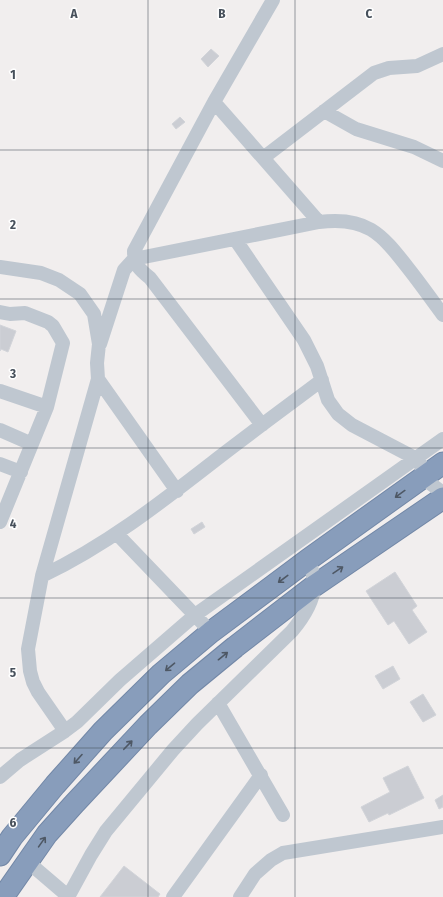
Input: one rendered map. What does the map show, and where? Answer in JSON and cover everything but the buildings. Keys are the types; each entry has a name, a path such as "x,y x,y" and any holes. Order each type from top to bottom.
{"highway":[{"path":"0,855 12,837 55,784 103,731 161,674 211,632 309,559 443,463"},
{"path":"3,897 47,834 148,725 185,689 235,647 314,586 443,498"}],"street":[{"path":"262,425 150,278 138,268 134,258 134,251 214,102 273,0"},
{"path":"263,158 374,73 389,68 417,66 443,54"},
{"path":"214,102 319,222"},
{"path":"324,110 356,129 414,147 443,161"},
{"path":"65,731 38,692 33,682 28,660 28,649 42,576 98,379 97,363 99,344 124,270 134,258 319,222 344,220 365,226 385,239 443,315"},
{"path":"235,238 304,340 322,380 328,400 333,407 345,420 415,458 421,465 423,478 443,493"},
{"path":"0,267 45,274 70,286 80,294 94,314 99,344"},
{"path":"0,312 10,314 25,312 48,322 53,326 57,336 63,343 47,407 0,522"},
{"path":"98,379 177,491"},
{"path":"42,576 79,558 117,534 177,491 322,380"},
{"path":"0,390 47,407"},
{"path":"0,430 32,444"},
{"path":"0,777 20,760 65,731 83,716 120,680 195,615 443,439"},
{"path":"0,464 21,472"},
{"path":"117,534 211,632"},
{"path":"28,862 68,897 106,831 173,750 297,624 310,602 314,586 309,559"},
{"path":"218,703 283,814"},
{"path":"173,897 260,776"},
{"path":"240,897 255,874 271,860 283,853 443,827"}]}
